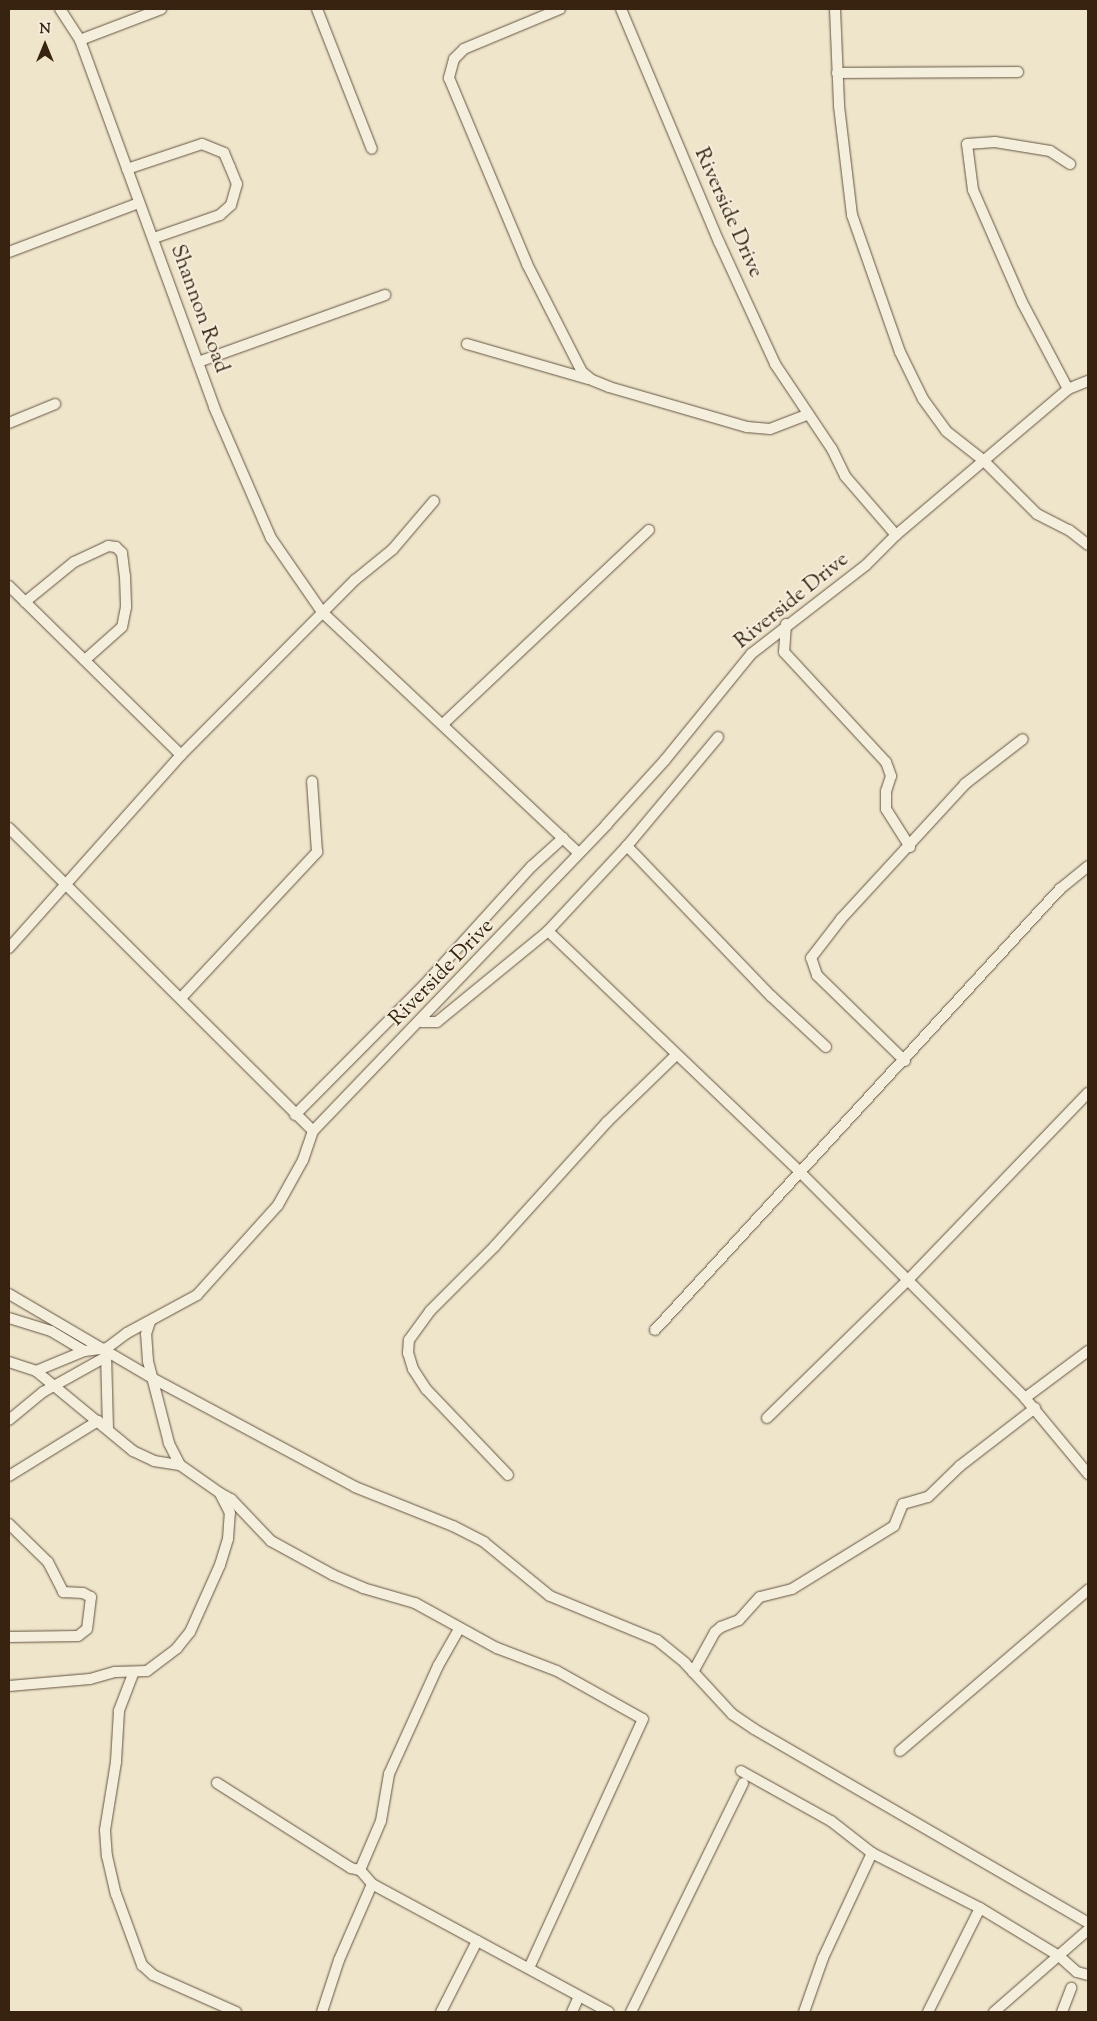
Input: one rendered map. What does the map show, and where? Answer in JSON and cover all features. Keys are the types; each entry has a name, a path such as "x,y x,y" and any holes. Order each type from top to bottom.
{"street":[{"name":"Shannon Road","path":"60,9 80,40 238,467 271,538 322,612 578,852"},
{"path":"80,40 161,9"},
{"path":"317,9 372,150"},
{"path":"560,9 464,50 454,59 449,78 527,264 576,360 592,380"},
{"name":"Riverside Drive","path":"621,9 719,242 775,364 806,415 832,449 846,476 896,535"},
{"path":"835,9 837,73 852,215 879,296 922,399 959,444 983,460 1037,514 1069,530 1088,545"},
{"path":"837,73 1018,72"},
{"path":"1068,389 1022,302 973,190 967,144 995,142 1050,151 1070,164"},
{"path":"127,169 202,144 224,153 237,184 235,196 220,215 154,238"},
{"path":"9,252 139,203"},
{"path":"198,362 385,295"},
{"path":"466,344 747,427 770,429 806,415"},
{"path":"557,370 576,360"},
{"name":"Riverside Drive","path":"314,1131 534,904 578,852 665,760 751,654 786,624 866,565 896,535 963,481 983,460 1068,389 1088,381"},
{"path":"9,423 55,404"},
{"path":"9,948 181,755 322,612 393,549 434,501"},
{"path":"443,724 649,530"},
{"path":"25,602 74,562 108,546 116,547 122,553 125,576 126,607 122,627 85,660"},
{"path":"9,586 181,755"},
{"path":"786,624 784,652 886,762 891,776 886,791 886,809 910,847"},
{"path":"421,1022 437,1022 548,931 626,846 718,737"},
{"path":"905,1061 817,975 811,958 841,919 910,847 965,784 1023,739"},
{"path":"181,998 317,852 312,781"},
{"path":"9,828 181,998 295,1115 314,1131 288,1190 267,1219 197,1295 150,1322 53,1386 9,1420"},
{"path":"295,1115 442,967 532,866 564,838"},
{"path":"626,846 771,996 826,1047"},
{"path":"655,1330 739,1236 801,1173 905,1061 1060,888 1088,866"},
{"path":"548,931 675,1056 801,1173 1035,1408 1088,1474"},
{"path":"508,1475 426,1389 413,1369 408,1353 409,1340 430,1311 495,1246 607,1122 675,1056"},
{"path":"767,1418 907,1281 1088,1093"},
{"path":"9,1294 105,1352 367,1493 453,1526 484,1542 542,1592 616,1625 657,1640 693,1672 732,1714 754,1729 1088,1923"},
{"path":"9,1319 51,1331 84,1351"},
{"path":"150,1322 146,1343 152,1378 169,1443 180,1465"},
{"path":"36,1370 84,1351 105,1352"},
{"path":"1025,1398 1088,1351"},
{"path":"105,1352 108,1429"},
{"path":"9,1362 36,1370 53,1386 145,1458 180,1465 230,1498 271,1541 363,1588 415,1603 459,1629 497,1648 557,1671 643,1719 529,1968"},
{"path":"693,1672 715,1632 721,1627 739,1620 760,1597 792,1589 894,1526 903,1504 928,1497 960,1466 1035,1408"},
{"path":"9,1476 98,1421"},
{"path":"9,1686 90,1679 114,1672 133,1674 147,1671 177,1648 190,1632 220,1565 230,1522 230,1513 220,1493"},
{"path":"9,1524 48,1562 63,1592 83,1593 91,1597 87,1629 78,1636 9,1637"},
{"path":"900,1751 1088,1590"},
{"path":"360,1870 381,1820 389,1774 438,1666 459,1629"},
{"path":"133,1674 119,1712 116,1762 105,1830 108,1864 116,1894 142,1965 153,1975 236,2012"},
{"path":"741,1771 831,1821 872,1853 980,1908 1059,1956 1077,1972 1088,1975"},
{"path":"217,1783 350,1868 360,1870 372,1884 610,2012"},
{"path":"631,2012 743,1783"},
{"path":"804,2012 823,1958 872,1853"},
{"path":"322,2012 339,1960 372,1884"},
{"path":"928,2012 980,1908"},
{"path":"994,2012 1088,1930"},
{"path":"441,2012 477,1941"},
{"path":"1062,2012 1071,1988"},
{"path":"572,2012 579,1996"}]}
